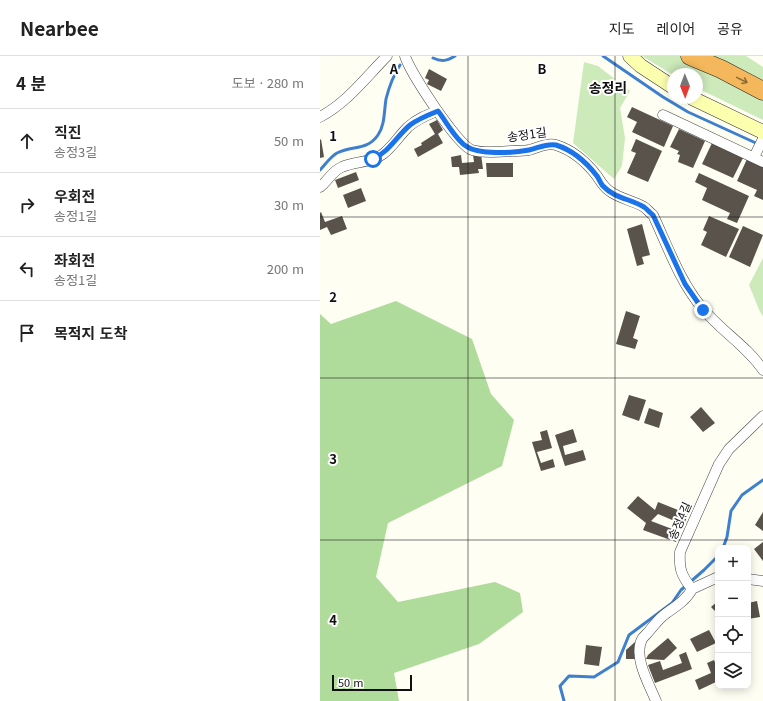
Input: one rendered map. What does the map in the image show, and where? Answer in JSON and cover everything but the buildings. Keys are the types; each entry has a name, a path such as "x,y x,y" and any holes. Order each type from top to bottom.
{"highway":[{"path":"690,56 721,69 763,91"}],"street":[{"path":"320,117 333,110 346,100 387,56"},
{"name":"송정1길","path":"406,56 413,71 438,111 465,146 472,150 495,152 520,151 545,145 555,145 570,152 580,159 590,168 603,186 611,193 644,207 653,215 682,278 694,298 713,321 757,361 763,370"},
{"path":"630,56 641,66 667,83"},
{"path":"703,103 763,132"},
{"path":"320,187 335,170 382,155 409,126 421,118 438,111"},
{"path":"663,115 758,159 763,139"},
{"name":"송정4길","path":"692,589 682,575 679,565 680,552 719,464 729,449 763,416"},
{"path":"656,701 640,660 639,650 642,639 658,619 689,596 692,589 715,578"},
{"path":"751,579 763,581"}],"green space":[{"path":"642,56 746,56 763,67 763,120 703,91 703,68 667,68 667,71"},
{"path":"584,62 598,66 630,91 620,108 625,138 622,166 614,179 573,143"},
{"path":"763,258 763,316 749,285"},
{"path":"396,301 472,339 491,394 514,420 502,466 388,523 376,577 398,602 495,582 520,593 523,612 479,644 394,673 399,701 320,701 320,314 331,324"}],"waterway":[{"path":"433,58 444,60 455,56"},
{"path":"603,56 663,97 688,112 758,144"},
{"path":"320,170 337,153 364,146 374,140 378,135 383,122 388,90 400,65"},
{"path":"724,545 727,537 731,511 742,495 763,480"},
{"path":"564,701 560,686 569,676 594,677 618,662 629,635 672,603 681,590 715,559"}],"district":[{"name":"송정리","path":"608,88"}],"route":[{"path":"373,159 382,155 392,146 409,126 421,118 438,111 458,138 465,146 472,150 495,152 520,151 530,150 545,145 555,145 563,148 580,159 590,168 603,186 611,193 644,207 653,215 685,284 703,310"}]}
